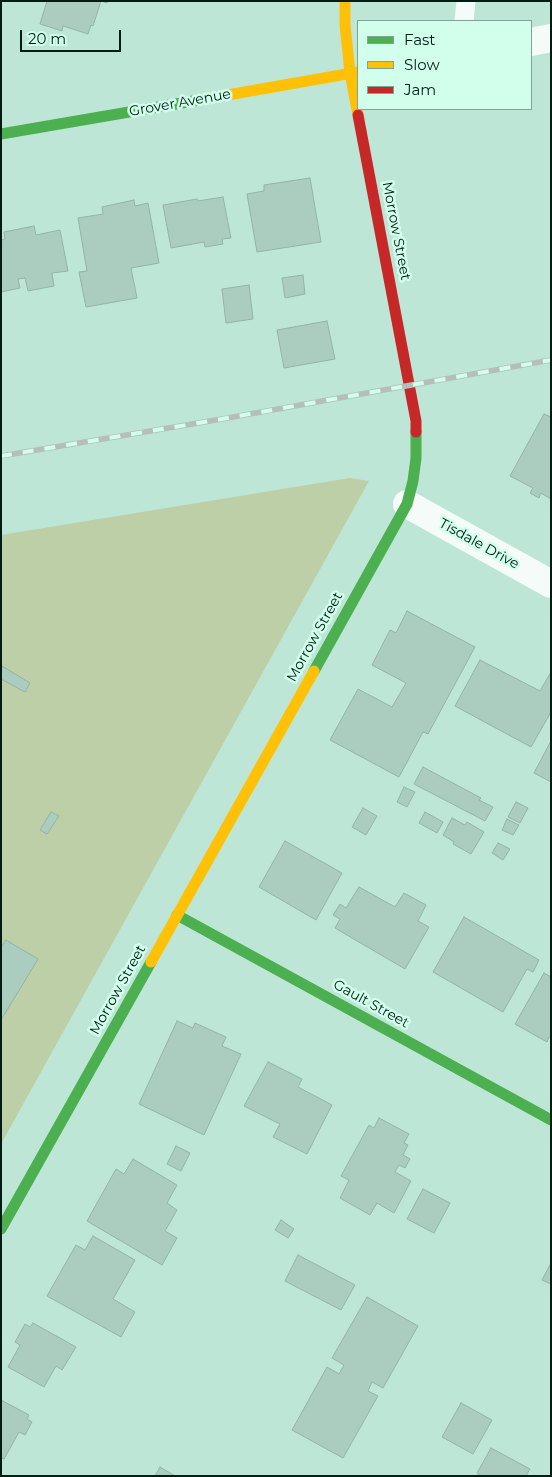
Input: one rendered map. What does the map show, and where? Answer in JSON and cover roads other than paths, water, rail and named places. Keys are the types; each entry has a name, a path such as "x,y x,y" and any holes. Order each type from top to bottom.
{"street":[{"name":"Morrow Street","path":"345,1 345,25 357,90"},
{"path":"532,42 551,38"},
{"name":"Grover Avenue","path":"1,134 354,73"},
{"name":"Morrow Street","path":"1,1229 407,504 416,458 416,421 361,110"},
{"name":"Tisdale Drive","path":"407,504 551,584"},
{"name":"Gault Street","path":"177,915 551,1120"}],"lane":[{"path":"464,20 466,1"}],"railway":[{"path":"1,456 222,419 551,360"}]}
